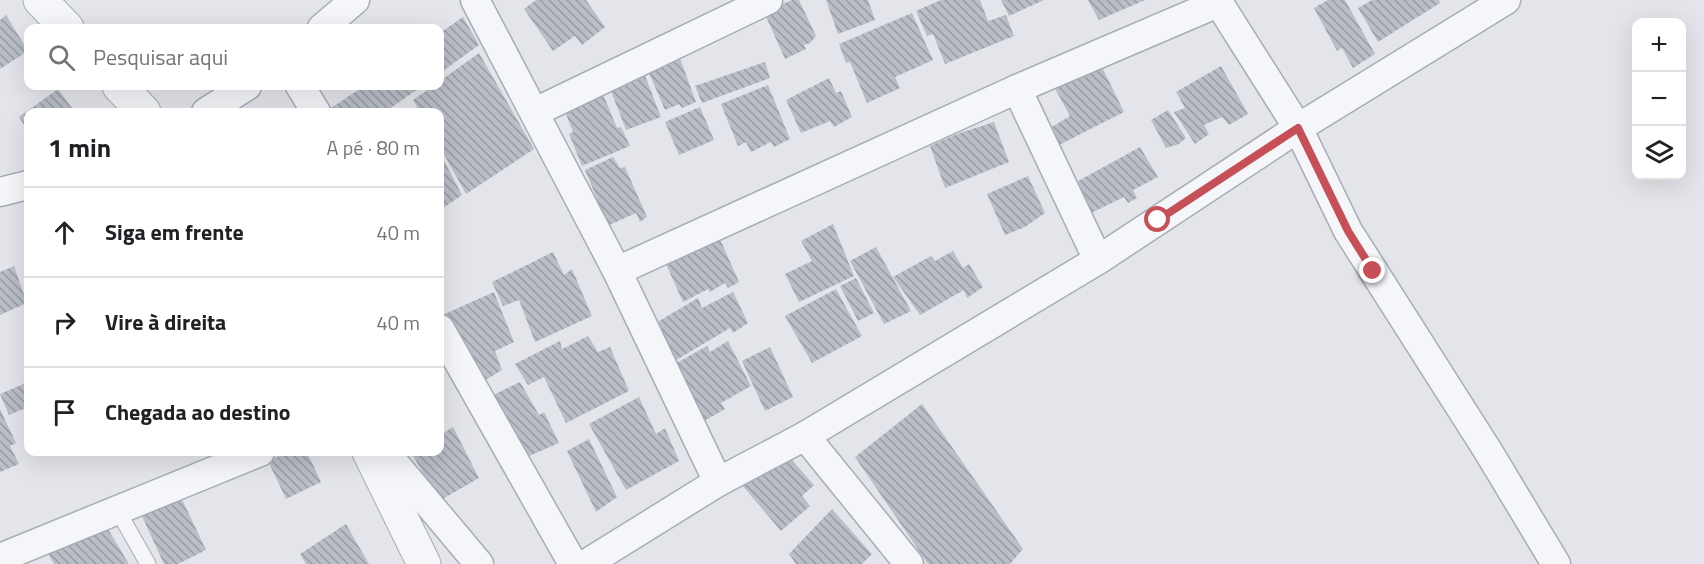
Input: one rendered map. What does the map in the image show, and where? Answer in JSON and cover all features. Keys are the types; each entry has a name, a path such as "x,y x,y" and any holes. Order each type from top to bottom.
{"street":[{"path":"40,0 62,24"},
{"path":"327,24 355,0"},
{"path":"475,0 617,271 718,482"},
{"path":"535,112 768,0"},
{"path":"617,271 1017,89 1218,1 1298,128 1348,231 1488,451 1556,564"},
{"path":"586,564 718,482 805,436 1098,260 1298,128 1498,2"},
{"path":"1017,89 1098,260"},
{"path":"123,90 140,108"},
{"path":"212,108 241,90"},
{"path":"302,90 314,108"},
{"path":"0,192 24,186"},
{"path":"444,336 573,564"},
{"path":"805,436 909,564"},
{"path":"0,558 250,456"},
{"path":"371,456 424,564"},
{"path":"388,456 479,564"}],"lane":[{"path":"118,511 148,564"}],"building":[{"path":"536,0 586,0 605,27 582,45 575,36 553,51 524,9"},
{"path":"792,0 799,0 816,36 810,43 804,45 806,49 785,59 764,12"},
{"path":"826,0 868,0 875,20 838,34"},
{"path":"941,0 980,0 988,21 1006,15 1014,36 945,64 933,34 927,36 916,11"},
{"path":"1001,0 1044,0 1009,16"},
{"path":"1088,0 1145,0 1099,20"},
{"path":"1328,0 1345,0 1375,54 1353,68 1342,48 1337,51 1314,8"},
{"path":"1372,0 1439,0 1440,3 1378,42 1358,8"},
{"path":"912,13 933,60 895,77 900,88 867,103 850,62 846,63 839,44"},
{"path":"6,15 24,44 24,54 0,69 0,20"},
{"path":"463,17 479,45 444,70 444,30"},
{"path":"479,53 534,149 466,194 444,154 444,108 418,108 413,100 427,90 444,90 444,78"},
{"path":"678,53 696,102 682,108 679,104 665,110 646,66"},
{"path":"1099,61 1124,112 1055,147 1045,131 1070,116 1052,83"},
{"path":"765,62 770,78 702,103 695,86"},
{"path":"1221,66 1248,114 1229,125 1222,117 1204,125 1209,134 1195,144 1174,112 1185,108 1176,92"},
{"path":"644,73 661,117 626,130 609,86"},
{"path":"829,78 836,93 841,91 852,117 834,127 830,121 801,133 786,100"},
{"path":"768,85 790,139 774,147 771,142 751,152 746,142 738,146 721,104"},
{"path":"601,89 617,128 621,127 630,146 582,166 569,134 573,132 563,106"},
{"path":"59,90 72,108 32,108"},
{"path":"358,90 416,90 391,108 331,108"},
{"path":"700,107 714,140 679,155 665,122"},
{"path":"1168,110 1186,138 1179,144 1166,148 1151,120"},
{"path":"24,113 24,125 19,117"},
{"path":"994,122 1009,162 945,188 930,146"},
{"path":"1140,147 1158,177 1133,190 1137,198 1128,203 1124,197 1087,215 1071,185"},
{"path":"613,157 620,168 625,167 647,217 640,222 636,213 605,227 593,202 597,199 585,170"},
{"path":"444,161 462,195 444,207"},
{"path":"1028,176 1045,213 1025,227 1005,235 987,194"},
{"path":"833,224 854,276 799,302 785,274 812,261 801,241"},
{"path":"716,230 739,282 728,288 725,283 710,292 708,289 683,302 662,255"},
{"path":"876,247 911,311 884,324 850,261"},
{"path":"953,251 963,268 969,264 983,287 967,298 964,290 920,315 893,277 931,256 935,261"},
{"path":"553,252 564,275 572,269 592,316 535,342 519,300 503,306 492,282"},
{"path":"14,266 24,294 24,304 0,315 0,272"},
{"path":"856,278 874,313 858,321 840,286"},
{"path":"836,289 862,336 812,363 785,316"},
{"path":"494,292 514,342 495,351 502,370 477,385 444,323 444,314"},
{"path":"733,292 748,323 733,333 730,328 673,362 654,324 698,298 702,308"},
{"path":"588,336 598,352 610,347 629,391 566,423 544,377 528,385 515,364 560,341 562,349"},
{"path":"728,341 751,386 721,403 725,409 704,421 671,366 707,346 710,352"},
{"path":"770,347 793,397 765,411 742,361"},
{"path":"520,382 539,415 544,412 559,443 520,460 483,400"},
{"path":"24,384 24,409 9,415 0,394"},
{"path":"639,397 656,434 665,428 679,461 626,490 589,424"},
{"path":"922,404 1023,549 1010,564 928,564 855,457"},
{"path":"0,409 16,443 10,446 19,464 0,472"},
{"path":"453,427 479,478 439,501 413,456 444,456 444,433"},
{"path":"589,439 617,497 596,512 567,451"},
{"path":"785,452 814,485 802,496 810,506 781,531 742,485"},
{"path":"279,456 309,456 321,482 286,499 268,461"},
{"path":"179,493 206,550 178,564 164,564 141,514"},
{"path":"832,509 872,554 862,564 796,564 789,554"},
{"path":"103,521 129,564 54,564 45,548"},
{"path":"346,524 369,564 306,564 300,554"}],"route":[{"path":"1158,220 1298,128 1348,231 1373,271"}]}
